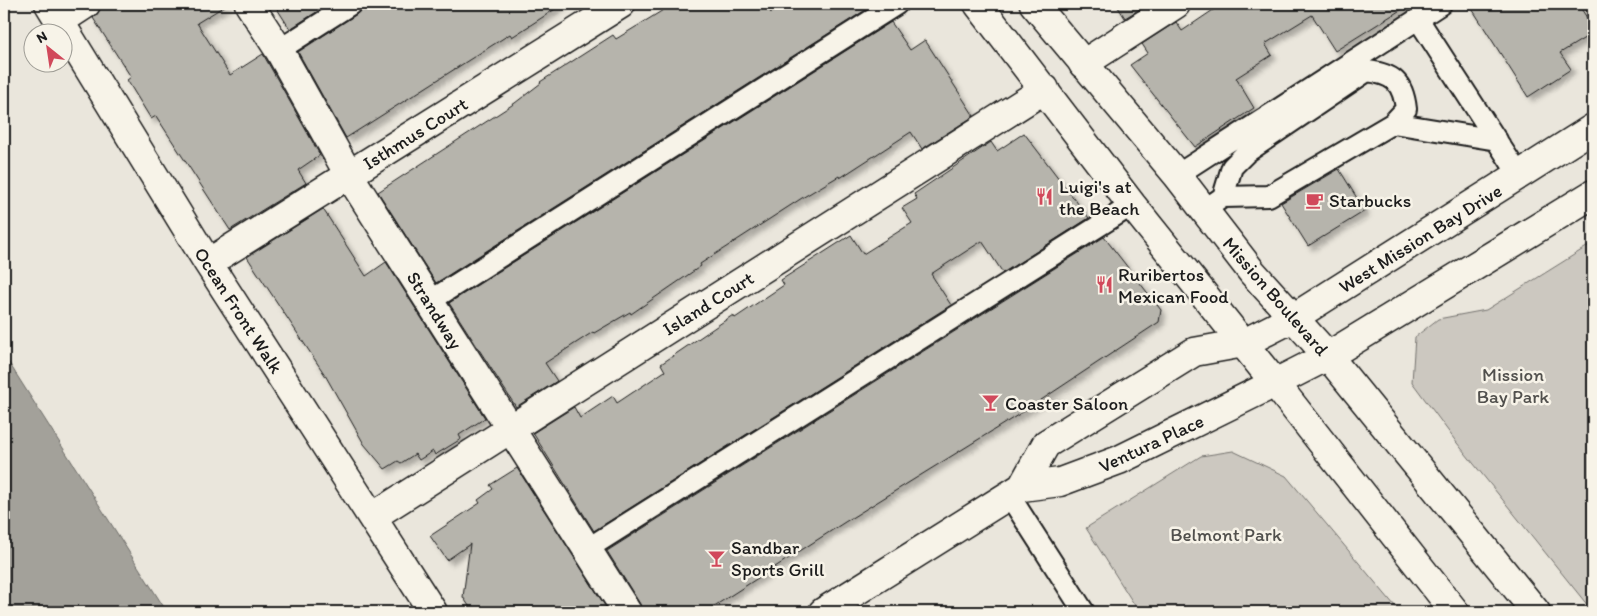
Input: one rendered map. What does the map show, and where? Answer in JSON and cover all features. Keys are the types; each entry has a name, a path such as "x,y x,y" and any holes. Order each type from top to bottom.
{"street":[{"path":"55,12 86,4"},
{"name":"Strandway","path":"249,4 279,50 348,175 627,612"},
{"name":"Isthmus Court","path":"208,264 621,4"},
{"path":"978,4 1132,205 1244,343 1455,612"},
{"name":"Mission Boulevard","path":"1034,4 1177,175 1213,204 1252,272 1328,356 1536,612"},
{"path":"1083,64 1176,4"},
{"name":"Ocean Front Walk","path":"55,12 208,264 433,612"},
{"name":"Island Court","path":"372,517 1045,89"},
{"name":"West Mission Bay Drive","path":"1244,343 1293,318 1593,128"},
{"path":"1275,383 1328,356 1593,194"},
{"name":"Ventura Place","path":"1016,491 1046,444 1194,352 1244,343"},
{"name":"Ventura Place","path":"823,612 1016,491 1060,482 1119,460 1275,383"}],"lane":[{"path":"279,50 351,4"},
{"path":"430,302 897,4"},
{"path":"1177,175 1441,4"},
{"path":"1418,19 1519,175"},
{"path":"1366,71 1386,73 1404,91 1406,109 1393,123 1269,196 1213,204 1232,167 1247,152 1366,71"},
{"path":"1393,123 1497,140"},
{"path":"587,549 1132,205"},
{"path":"1016,491 1084,612"}],"green space":[{"name":"Mission Bay Park","path":"1593,243 1593,612 1457,443 1412,382 1415,337 1438,319 1486,310"},
{"name":"Belmont Park","path":"1233,451 1286,476 1400,612 1139,612 1086,528 1201,456"}],"shaded area":[{"path":"4,355 167,612 4,612"}],"building":[{"path":"105,4 228,4 197,23 230,75 263,54 320,155 298,170 306,183 230,230 156,116 151,119 127,80 131,77 93,18"},
{"path":"274,4 329,4 290,29"},
{"path":"363,4 563,4 512,37 510,34 346,138 298,52 357,14"},
{"path":"673,4 765,4 771,13 788,4 875,4 436,283 378,192 515,103 540,82 613,35 616,39"},
{"path":"1116,4 1148,4 1125,18"},
{"path":"1222,4 1410,4 1335,51 1312,15 1265,44 1272,55 1236,78 1254,108 1195,147 1130,65 1148,53 1142,44 1176,22 1182,31"},
{"path":"1469,4 1578,4 1593,27 1593,33 1560,53 1571,69 1528,97"},
{"path":"891,22 910,50 925,40 974,116 922,149 911,132 840,178 839,176 802,198 700,264 701,266 631,314 630,312 593,332 545,363 557,381 516,407 449,303"},
{"path":"1024,133 1089,218 1003,273 982,241 931,274 951,305 594,531 533,433 574,407 580,418 613,396 617,403 665,371 661,364 733,315 735,318 784,285 781,280 851,235 863,254 912,223 902,208 917,199 914,194 991,142 997,151"},
{"path":"1339,169 1365,211 1308,246 1281,203"},
{"path":"323,209 366,276 386,262 485,418 459,435 461,439 435,455 433,451 419,460 415,454 401,463 398,461 385,469 364,444 325,375 247,257"},
{"path":"1104,237 1161,310 1159,322 1026,410 845,522 705,612 642,612 640,604 607,551"},
{"path":"517,468 609,612 473,612 463,597 470,544 447,560 430,536 480,503 478,500 493,489 490,485"}],"place":[{"name":"Luigi's at the Beach","path":"1045,197"},
{"name":"Starbucks","path":"1315,200"},
{"name":"Ruribertos Mexican Food","path":"1104,285"},
{"name":"Coaster Saloon","path":"991,403"},
{"name":"Sandbar Sports Grill","path":"717,558"}]}
